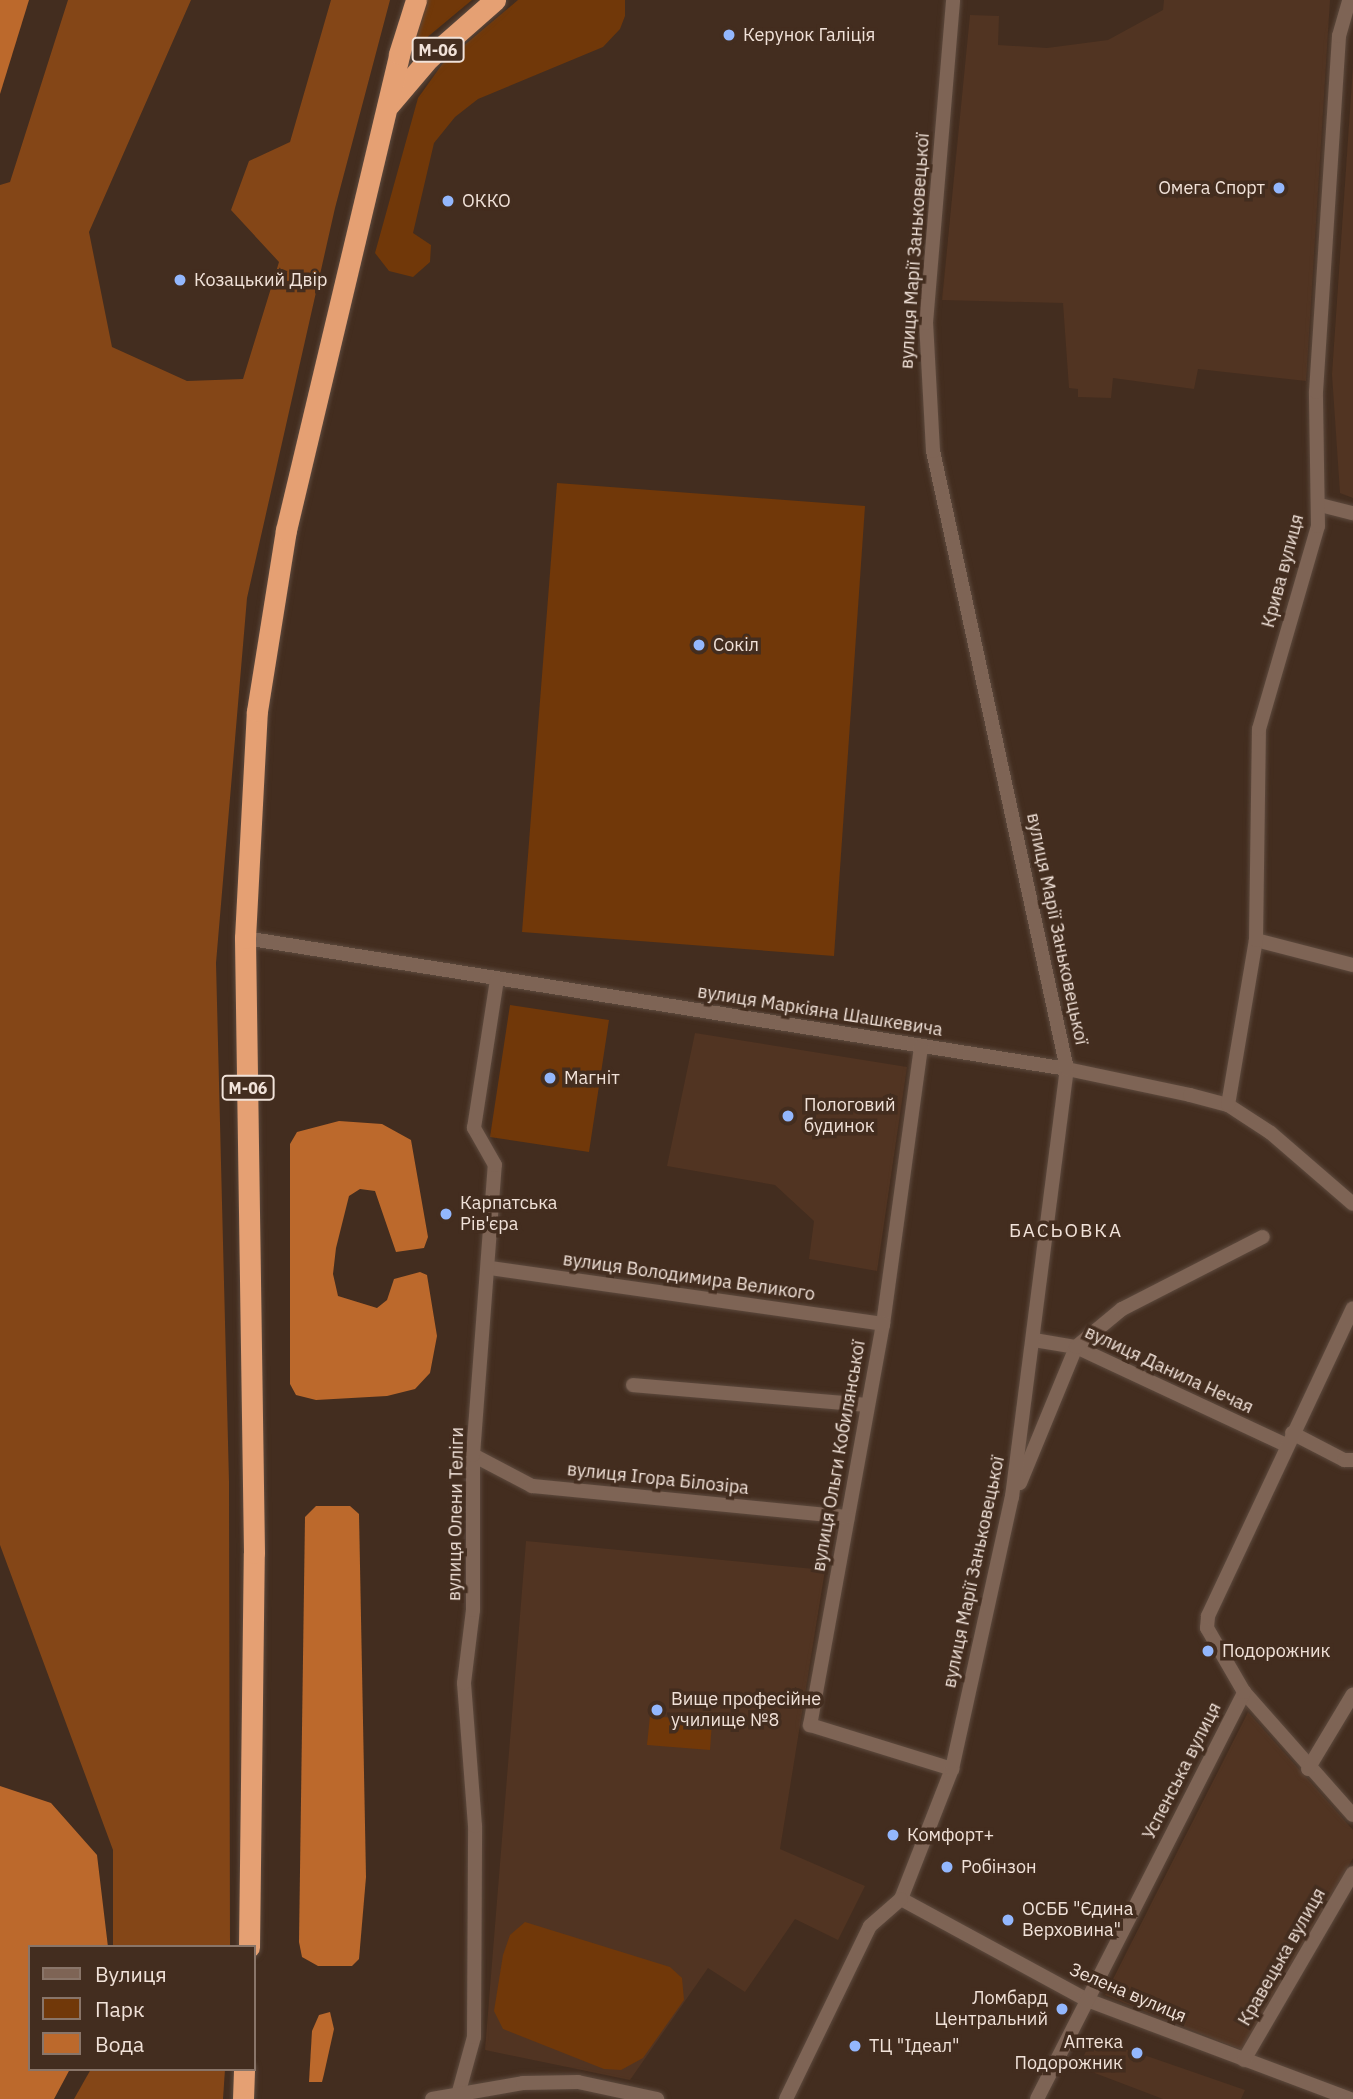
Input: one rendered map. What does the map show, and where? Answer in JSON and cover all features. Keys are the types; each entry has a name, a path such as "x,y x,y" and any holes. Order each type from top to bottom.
{"highway":[{"name":"М-06","path":"249,1945 254,1553 246,938 250,800 267,632 289,517 416,0"},
{"name":"М-06","path":"388,106 429,58 495,0"},
{"path":"243,2099 244,2071"}],"street":[{"name":"вулиця Марії Заньковецької","path":"901,1899 952,1769 1010,1510 1067,1069 933,451 926,323 953,0"},
{"name":"Крива вулиця","path":"1228,1105 1256,940 1259,729 1318,526 1320,505 1316,392 1339,36 1349,0"},
{"path":"1320,505 1353,513"},
{"name":"вулиця Маркіяна Шашкевича","path":"246,938 497,981 1067,1069 1228,1105 1271,1133 1353,1204"},
{"path":"1256,940 1353,965"},
{"name":"вулиця Олени Теліги","path":"458,2095 474,2037 475,1826 464,1683 473,1610 473,1455 490,1268 495,1165 474,1128 497,981"},
{"name":"вулиця Ольги Кобилянської","path":"921,1047 883,1324 866,1405 810,1725 952,1769"},
{"path":"1010,1510 1076,1347 1122,1309 1263,1237"},
{"name":"вулиця Володимира Великого","path":"490,1268 883,1324"},
{"name":"Успенська вулиця","path":"1037,2099 1244,1692 1207,1628 1208,1616 1289,1439 1353,1308"},
{"name":"вулиця Данила Нечая","path":"1034,1340 1076,1347 1289,1439 1343,1460 1353,1460"},
{"path":"632,1385 866,1405"},
{"name":"вулиця Ігора Білозіра","path":"473,1455 532,1486 847,1517"},
{"path":"1244,1692 1308,1769 1353,1815"},
{"path":"1308,1769 1353,1694"},
{"name":"Кравецька вулиця","path":"1244,2060 1353,1873"},
{"path":"786,2099 870,1926 901,1899"},
{"name":"Зелена вулиця","path":"901,1899 1087,2000 1351,2099"},
{"path":"432,2099 523,2083 578,2082 657,2099"}],"shaded area":[{"path":"68,0 191,0 89,232 112,347 187,381 243,379 279,262 231,210 249,161 290,142 331,0 390,0 335,208 247,598 216,963 229,1482 230,1945 113,1945 113,1850 0,1545 0,185 10,182"},
{"path":"1164,0 1330,0 1306,381 1198,369 1194,389 1113,378 1111,398 1078,397 1078,389 1069,388 1063,303 942,300 970,15 999,16 998,45 1047,48 1108,40 1163,10"},
{"path":"1353,67 1353,498 1340,493 1332,374"},
{"name":"Пологовий будинок","path":"695,1033 907,1067 877,1271 809,1259 814,1221 775,1185 667,1166"},
{"name":"Вище професійне училище №8","path":"526,1541 825,1570 780,1849 865,1886 838,1940 795,1919 745,1992 708,1968 630,2080 485,2050"},
{"path":"1248,1712 1353,1830 1353,1858 1244,2051 1105,1995"},
{"path":"1092,2037 1245,2090 1241,2099 1163,2099 1079,2067"},
{"path":"90,2071 225,2071 223,2099 74,2099"}],"green space":[{"path":"427,0 472,0 413,49"},
{"path":"518,0 625,0 625,16 620,29 603,47 478,99 455,117 434,143 413,233 431,245 430,262 413,277 389,271 375,253 418,98 443,63"},
{"name":"Сокіл","path":"557,483 865,506 834,956 522,932"},
{"name":"Магніт","path":"510,1005 609,1020 589,1152 490,1137"},
{"path":"650,1716 712,1721 710,1750 647,1745"},
{"path":"525,1922 670,1967 682,1978 684,2000 643,2058 621,2070 604,2069 503,2029 494,2011 503,1955 510,1935"}],"water":[{"path":"0,0 29,0 0,94"},
{"path":"339,1121 382,1124 411,1140 428,1237 424,1248 396,1252 375,1191 360,1189 349,1196 336,1248 333,1274 338,1296 377,1308 387,1300 394,1279 420,1272 427,1275 437,1336 430,1373 415,1389 387,1396 316,1400 296,1395 290,1384 290,1144 297,1132"},
{"path":"316,1506 350,1506 359,1514 366,1877 359,1959 352,1966 318,1966 302,1957 299,1942 305,1517"},
{"path":"0,1786 51,1803 97,1855 108,1945 28,1945 28,2071 69,2071 54,2099 0,2099"},
{"path":"330,2012 334,2029 322,2082 309,2082 312,2031 319,2015"}],"place":[{"name":"Керунок Галіція","path":"729,35"},
{"name":"Омега Спорт","path":"1279,188"},
{"name":"ОККО","path":"448,201"},
{"name":"Козацький Двір","path":"180,280"},
{"name":"Сокіл","path":"699,645"},
{"name":"Магніт","path":"550,1078"},
{"name":"Пологовий будинок","path":"788,1116"},
{"name":"Карпатська Рів'єра","path":"446,1214"},
{"name":"Подорожник","path":"1208,1651"},
{"name":"Вище професійне училище №8","path":"657,1710"},
{"name":"Комфорт+","path":"893,1835"},
{"name":"Робінзон","path":"947,1867"},
{"name":"ОСББ \"Єдина Верховина\"","path":"1008,1920"},
{"name":"Ломбард Центральний","path":"1062,2009"},
{"name":"ТЦ \"Ідеал\"","path":"855,2046"},
{"name":"Аптека Подорожник","path":"1137,2053"}],"district":[{"name":"БАСЬОВКА","path":"1066,1231"}]}
